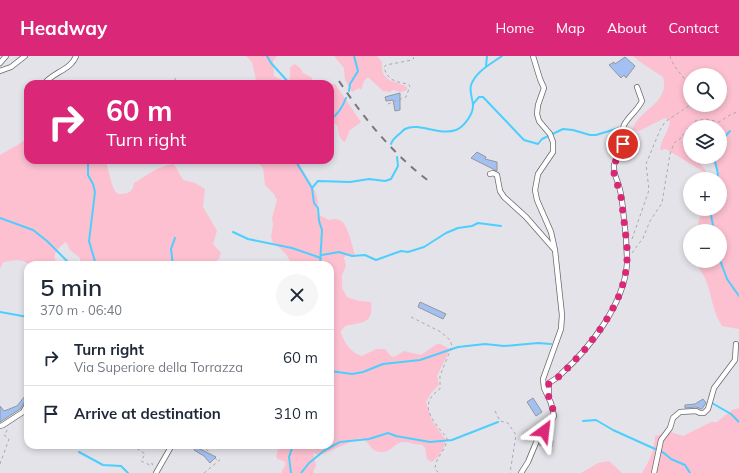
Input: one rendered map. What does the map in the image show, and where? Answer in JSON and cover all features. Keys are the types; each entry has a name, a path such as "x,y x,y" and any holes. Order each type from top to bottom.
{"street":[{"path":"0,63 6,56"},
{"path":"0,71 11,67 25,56"},
{"path":"48,80 68,67 76,56"},
{"path":"521,473 528,462 538,438 550,424 554,416 554,409 544,388 543,379 560,329 562,315 555,250 551,232 537,200 535,190 536,178 549,160 553,152 553,147 550,134 539,121 537,114 544,88 533,56"},
{"path":"549,396 549,383 561,375 587,347 604,324 617,301 624,281 626,262 624,215 619,185 614,173 614,165 623,144 623,129 625,123 638,110 642,101 637,87"},
{"path":"490,174 493,173 497,175 500,191 504,197 526,217 555,250"},
{"path":"654,473 661,440 670,428 673,418 680,412 696,411 704,413 708,409 714,388 735,360 736,344"},
{"path":"0,426 7,423 24,410"},
{"path":"156,473 170,449"}],"path":[{"path":"388,104 406,97 410,86 391,79 386,74 384,67 386,65 412,60 414,58 412,56"},
{"path":"670,56 671,62 683,74"},
{"path":"632,238 649,190 646,164 660,130 665,122 683,110"},
{"path":"722,120 739,112"},
{"path":"626,262 643,238 650,221 662,203 672,148 677,140 683,135"},
{"path":"411,317 441,332 450,340 452,346 440,376 440,389 431,397 427,406 433,421 447,438 447,443 435,464 435,469 439,473"},
{"path":"495,411 500,421 508,423 516,435 510,473"},
{"path":"0,464 8,438 4,435 8,430 7,423"},
{"path":"138,449 145,454 142,461 150,465 152,463 153,473"},
{"path":"206,449 218,461"},
{"path":"204,473 222,458"}],"shaded area":[{"path":"246,56 277,56 273,61 274,76 282,80 256,80 252,62"},
{"path":"334,56 377,56 382,62 383,74 389,80 407,87 407,90 401,92 393,90 390,92 383,91 368,77 364,81 361,90 359,88 352,92 345,80 344,68"},
{"path":"633,56 739,56 739,329 722,326 716,314 705,278 699,268 727,268 727,224 698,224 701,216 727,216 727,172 719,172 714,164 727,164 727,120 683,120 683,139 681,139 683,141 683,159 666,149 660,150 670,121 665,118 639,131 632,130 636,122 659,100 664,86 663,77"},
{"path":"295,64 303,73 311,77 313,80 289,80 290,67"},
{"path":"334,84 361,122 350,130 345,142 340,137 337,125 334,124"},
{"path":"24,140 24,164 106,164 112,184 118,194 124,194 131,191 134,183 148,174 168,165 174,164 183,180 195,183 205,189 203,207 217,231 213,244 221,253 219,259 216,261 80,261 80,258 70,250 66,242 56,252 56,261 24,262 17,260 3,262 0,269 0,155"},
{"path":"260,164 299,164 317,196 317,214 329,220 340,220 346,227 355,256 349,254 344,257 346,266 342,275 342,288 347,297 359,301 371,302 370,315 368,319 361,323 345,326 341,331 343,339 351,350 362,356 376,349 385,349 391,356 394,357 404,351 421,355 437,344 450,349 437,376 439,385 431,393 426,402 432,421 446,440 441,452 431,462 427,459 425,448 422,445 403,442 387,451 378,452 372,449 364,440 360,438 325,453 319,455 313,453 316,465 313,473 281,473 286,464 284,461 277,459 278,449 334,449 334,261 290,261 284,252 273,243 271,237 273,225 272,218 277,200 274,194 265,185 263,168"},
{"path":"691,164 700,164 707,172"},
{"path":"739,408 739,473 642,473 651,455 655,436 671,432 683,436 711,422 717,422 732,410"},
{"path":"609,461 622,473 581,473 598,463"}],"building":[{"path":"625,57 635,66 626,78 624,75 621,78 609,65 614,62 615,64"},
{"path":"400,93 400,110 395,111 393,100 386,101 385,97"},
{"path":"477,152 486,157 485,159 497,162 497,171 471,158"},
{"path":"420,302 446,314 443,319 418,307"},
{"path":"24,397 24,403 20,409 0,422 0,406 4,411 17,406"},
{"path":"533,398 542,412 536,416 527,402"},
{"path":"703,399 706,403 702,409 696,407 685,408 685,405 695,404"},
{"path":"542,439 553,441 552,447 539,445"},
{"path":"200,449 216,457 210,463 204,456 194,450"}],"waterway":[{"path":"267,56 271,63 286,80"},
{"path":"349,91 350,84 358,71 354,56"},
{"path":"486,66 487,56"},
{"path":"391,144 403,130 411,127 450,131 456,130 462,126 470,116 473,109 471,93 471,85 473,80 484,68 502,56"},
{"path":"473,104 479,97 483,97 524,140 538,144 542,139 563,129 596,135 619,128"},
{"path":"334,117 340,110 346,98"},
{"path":"727,134 730,131"},
{"path":"320,261 322,230 319,221 318,208 314,203 312,188 318,181 350,182 369,179 385,181 391,179 398,166 397,157"},
{"path":"88,164 88,175 95,192 89,241 95,261"},
{"path":"297,164 312,188"},
{"path":"716,164 718,172"},
{"path":"711,216 713,224"},
{"path":"0,218 33,230 47,241 67,261"},
{"path":"322,255 339,252 352,256 365,255 376,260 401,251 408,252 424,247 446,233 458,228 472,226 478,223 501,226"},
{"path":"233,232 248,239 292,248 321,258"},
{"path":"172,261 171,249 175,238"},
{"path":"723,268 727,279 739,296"},
{"path":"0,312 24,316"},
{"path":"334,372 352,374 363,372 383,364 420,360 458,347 485,344 504,346 538,343 551,344"},
{"path":"712,403 731,414 739,422"},
{"path":"583,421 596,420 613,430 664,453 671,459 685,465 690,473"},
{"path":"334,445 340,442 369,439 388,433 396,436 430,442 452,440 498,422"},
{"path":"291,473 289,457 292,449"},
{"path":"301,473 309,463 327,449"},
{"path":"79,452 103,465 121,466 128,473"}],"railway":[{"path":"339,81 380,136 404,160 430,182"}],"route":[{"path":"544,431 554,416 554,409 548,392 549,383 561,375 587,347 604,324 617,301 624,281 627,265 627,245 619,185 614,173 614,165 623,144"}]}
